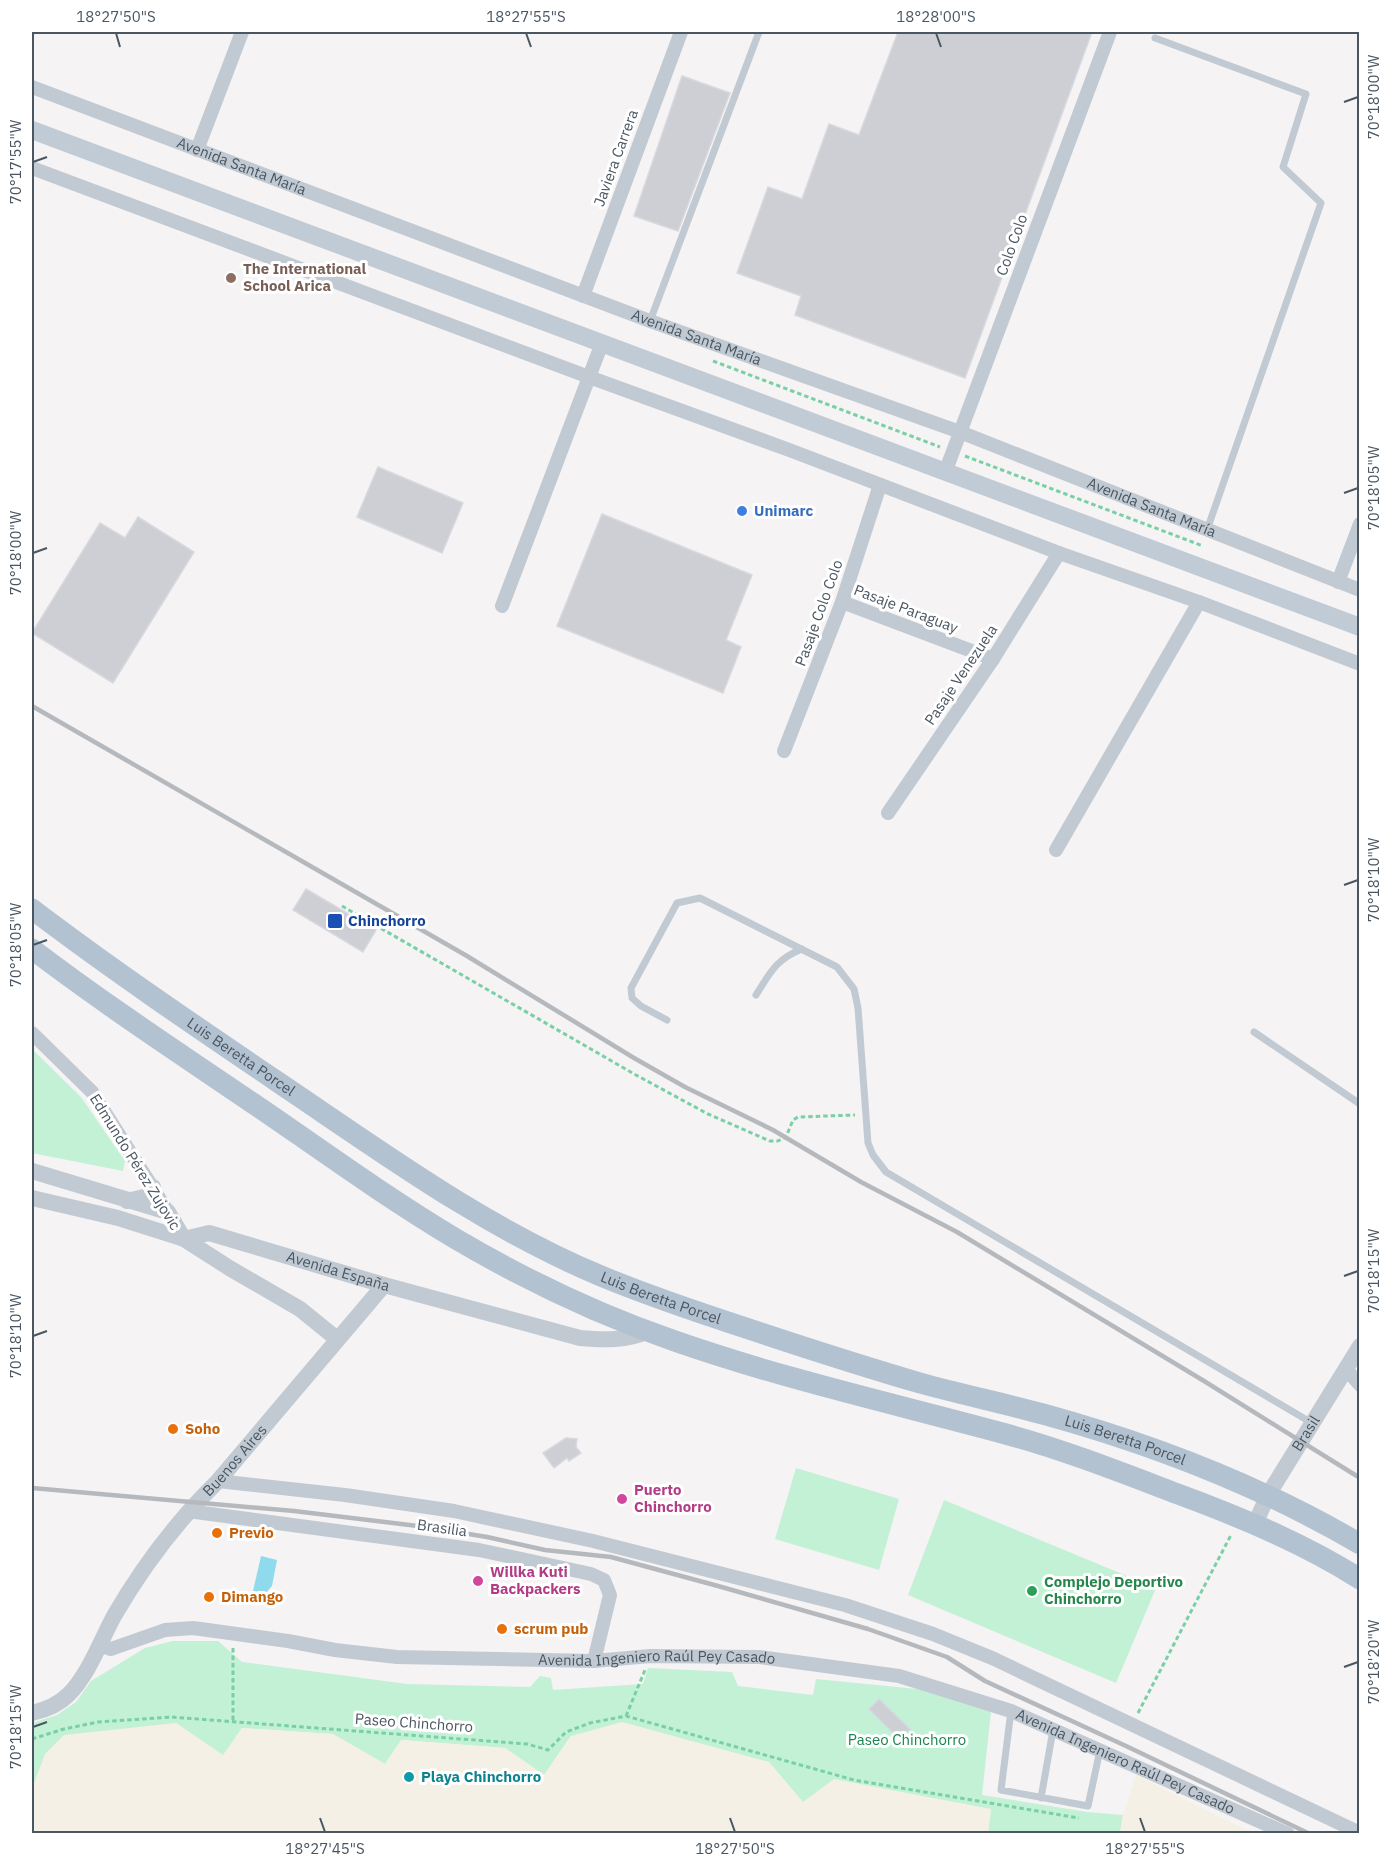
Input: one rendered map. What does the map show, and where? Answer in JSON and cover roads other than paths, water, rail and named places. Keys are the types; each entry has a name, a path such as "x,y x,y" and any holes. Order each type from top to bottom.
{"main road":[{"path":"32,130 946,470 1359,627"},
{"name":"Luis Beretta Porcel","path":"32,909 127,979 391,1159 501,1227 569,1262 696,1311 854,1364 1044,1415 1127,1440 1268,1495 1359,1544"},
{"name":"Luis Beretta Porcel","path":"32,949 110,1006 368,1182 455,1238 564,1295 648,1331 792,1377 1068,1453 1248,1521 1310,1551 1359,1579"}],"street":[{"path":"197,150 242,32"},
{"name":"Javiera Carrera","path":"583,296 681,32"},
{"name":"Colo Colo","path":"946,470 1110,32"},
{"name":"Avenida Santa María","path":"32,87 650,321 960,432 1359,590"},
{"path":"32,168 1059,553 1199,602 1359,664"},
{"path":"502,606 602,343"},
{"name":"Pasaje Colo Colo","path":"784,750 842,602 880,485"},
{"path":"1338,582 1359,524"},
{"name":"Pasaje Venezuela","path":"888,813 993,659 1059,553"},
{"name":"Pasaje Paraguay","path":"842,602 993,659"},
{"path":"1056,850 1199,602"},
{"name":"Edmundo Pérez Zujovic","path":"32,1033 92,1092 184,1239 300,1309 337,1340"},
{"path":"32,1171 168,1212"},
{"path":"127,1201 148,1196 153,1187"},
{"name":"Avenida España","path":"32,1198 118,1218 184,1239 209,1233 384,1285 580,1338 618,1339 648,1331"},
{"name":"Buenos Aires","path":"99,1645 126,1596 188,1510 218,1481 384,1285"},
{"name":"Brasil","path":"1248,1521 1268,1495 1359,1346"},
{"path":"1346,1369 1359,1385"},
{"name":"Avenida Ingeniero Raúl Pey Casado","path":"218,1481 345,1495 454,1511 593,1541 845,1605 933,1634 992,1658 1359,1833"},
{"name":"Brasilia","path":"188,1510 479,1550 591,1574 604,1580 610,1594 594,1661"},
{"name":"Avenida Ingeniero Raúl Pey Casado","path":"99,1645 111,1649 165,1630 193,1628 397,1657 594,1661 650,1656 759,1657 899,1676 1011,1711 1288,1833"},
{"path":"32,1713 52,1706 69,1694 83,1675 99,1645"}],"lane":[{"path":"650,321 759,32"},
{"path":"1155,38 1306,94 1283,166 1321,203 1207,530"},
{"path":"667,1020 641,1006 632,998 631,988 677,903 700,898 837,967 854,989 858,1008 868,1143 873,1155 886,1172 1312,1424"},
{"path":"756,995 774,968 787,955 802,949"},
{"path":"1254,1032 1359,1104"},
{"path":"1011,1711 1001,1790 1088,1806 1100,1750"},
{"path":"1041,1798 1053,1730"}],"water":[{"path":"261,1556 277,1560 272,1586 265,1594 253,1591"}],"railway":[{"path":"32,706 467,956 634,1058 685,1087 773,1130 861,1182 957,1232 1360,1478"},
{"path":"32,1488 294,1511 426,1527 545,1550 611,1557 868,1629 947,1657 985,1681 1310,1834"}],"place":[{"name":"The International School Arica","path":"231,278"},
{"name":"Unimarc","path":"742,511"},
{"name":"Chinchorro","path":"335,921"},
{"name":"Soho","path":"173,1429"},
{"name":"Puerto Chinchorro","path":"622,1499"},
{"name":"Previo","path":"217,1533"},
{"name":"Willka Kuti Backpackers","path":"478,1581"},
{"name":"Complejo Deportivo Chinchorro","path":"1032,1591"},
{"name":"Dimango","path":"209,1597"},
{"name":"scrum pub","path":"502,1629"},
{"name":"Playa Chinchorro","path":"409,1777"}],"park label":[{"name":"Paseo Chinchorro","path":"907,1740"}]}
